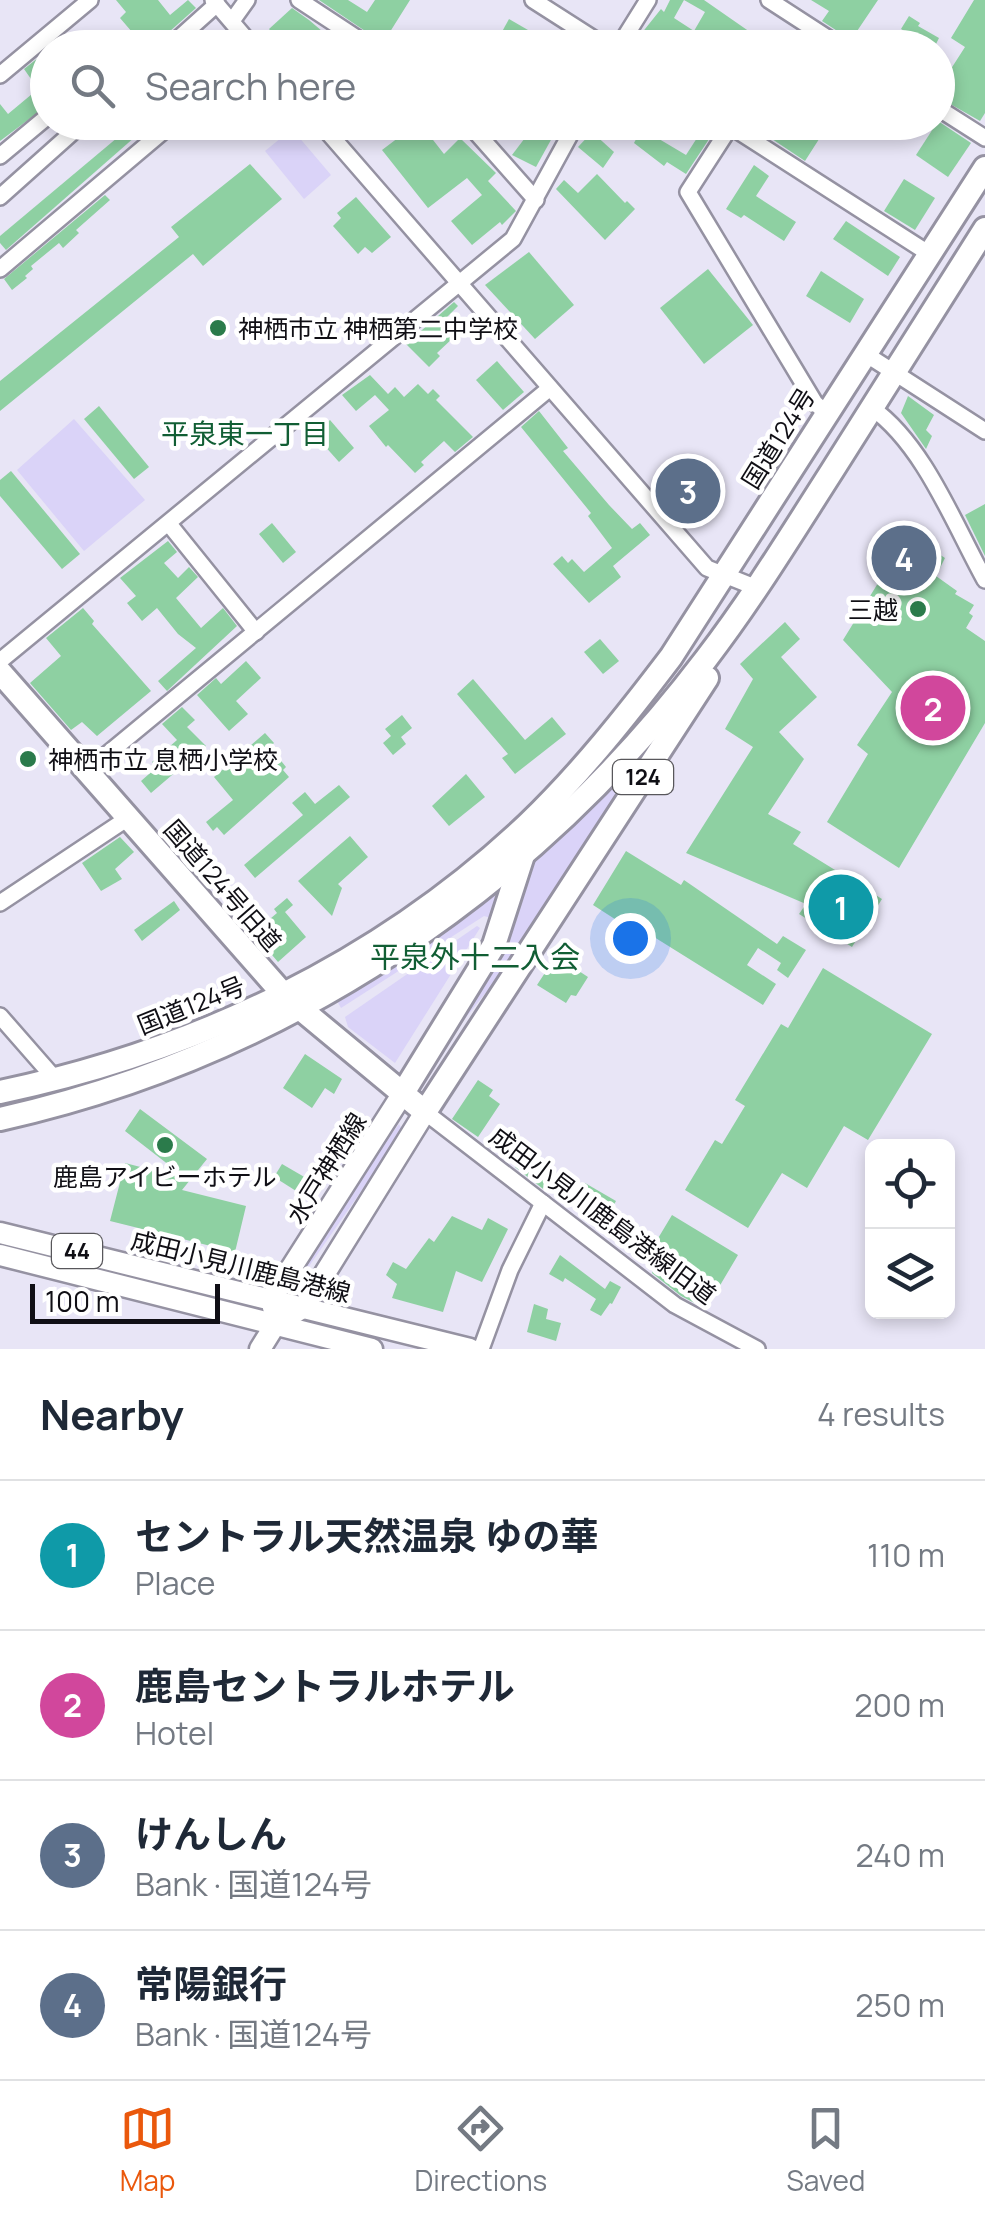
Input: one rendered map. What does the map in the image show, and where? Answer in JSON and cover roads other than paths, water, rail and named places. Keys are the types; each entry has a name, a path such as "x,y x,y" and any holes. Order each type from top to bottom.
{"highway":[{"name":"国道124号","path":"0,1092 167,1047 291,1003 450,889 529,822 624,719 671,657 985,168"},
{"name":"国道124号","path":"0,1119 64,1103 172,1067 408,943 523,856 606,778 703,664 757,588 985,229"},
{"name":"国道124号","path":"425,1112 714,668 757,588"},
{"name":"国道124号旧道","path":"0,672 291,1003 425,1112"},
{"name":"国道124号","path":"403,1093 494,945 523,856 529,822"}],"main road":[{"name":"水戸神栖線","path":"272,1298 403,1093"},
{"path":"260,1349 275,1325 304,1307 425,1112"},
{"name":"成田小見川鹿島港線","path":"0,1233 470,1349"},
{"name":"成田小見川鹿島港線","path":"0,1255 372,1349"},
{"path":"272,1298 275,1325"}],"street":[{"path":"54,30 90,0"},
{"path":"232,21 246,0"},
{"path":"299,0 345,30"},
{"path":"533,0 580,30"},
{"path":"629,30 648,0"},
{"path":"769,0 815,30"},
{"path":"186,30 215,2 239,30"},
{"path":"0,76 30,51"},
{"path":"955,119 985,138"},
{"path":"0,156 30,131"},
{"path":"0,197 64,140"},
{"path":"0,268 153,140"},
{"path":"335,140 707,568 757,588"},
{"path":"483,140 536,200"},
{"path":"0,661 514,239 568,140"},
{"path":"718,140 688,192 815,403 826,413"},
{"path":"752,140 928,252"},
{"path":"864,353 985,431"},
{"path":"87,771 550,388"},
{"path":"872,408 890,421 911,446 985,580"},
{"path":"169,524 256,632"},
{"path":"0,903 128,818"},
{"path":"0,1016 56,1080"},
{"name":"成田小見川鹿島港線旧道","path":"425,1112 675,1305 757,1349"},
{"path":"482,1349 510,1270 543,1203"}],"place":[{"name":"神栖市立 神栖第二中学校","path":"218,328"},
{"name":"けんしん","path":"688,491"},
{"name":"常陽銀行","path":"904,558"},
{"name":"三越","path":"918,609"},
{"name":"鹿島セントラルホテル","path":"933,708"},
{"name":"神栖市立 息栖小学校","path":"28,759"},
{"name":"セントラル天然温泉 ゆの華","path":"841,907"},
{"name":"鹿島アイビーホテル","path":"165,1145"}],"district":[{"name":"平泉東一丁目","path":"245,433"},
{"name":"平泉外十二入会","path":"475,956"}]}
